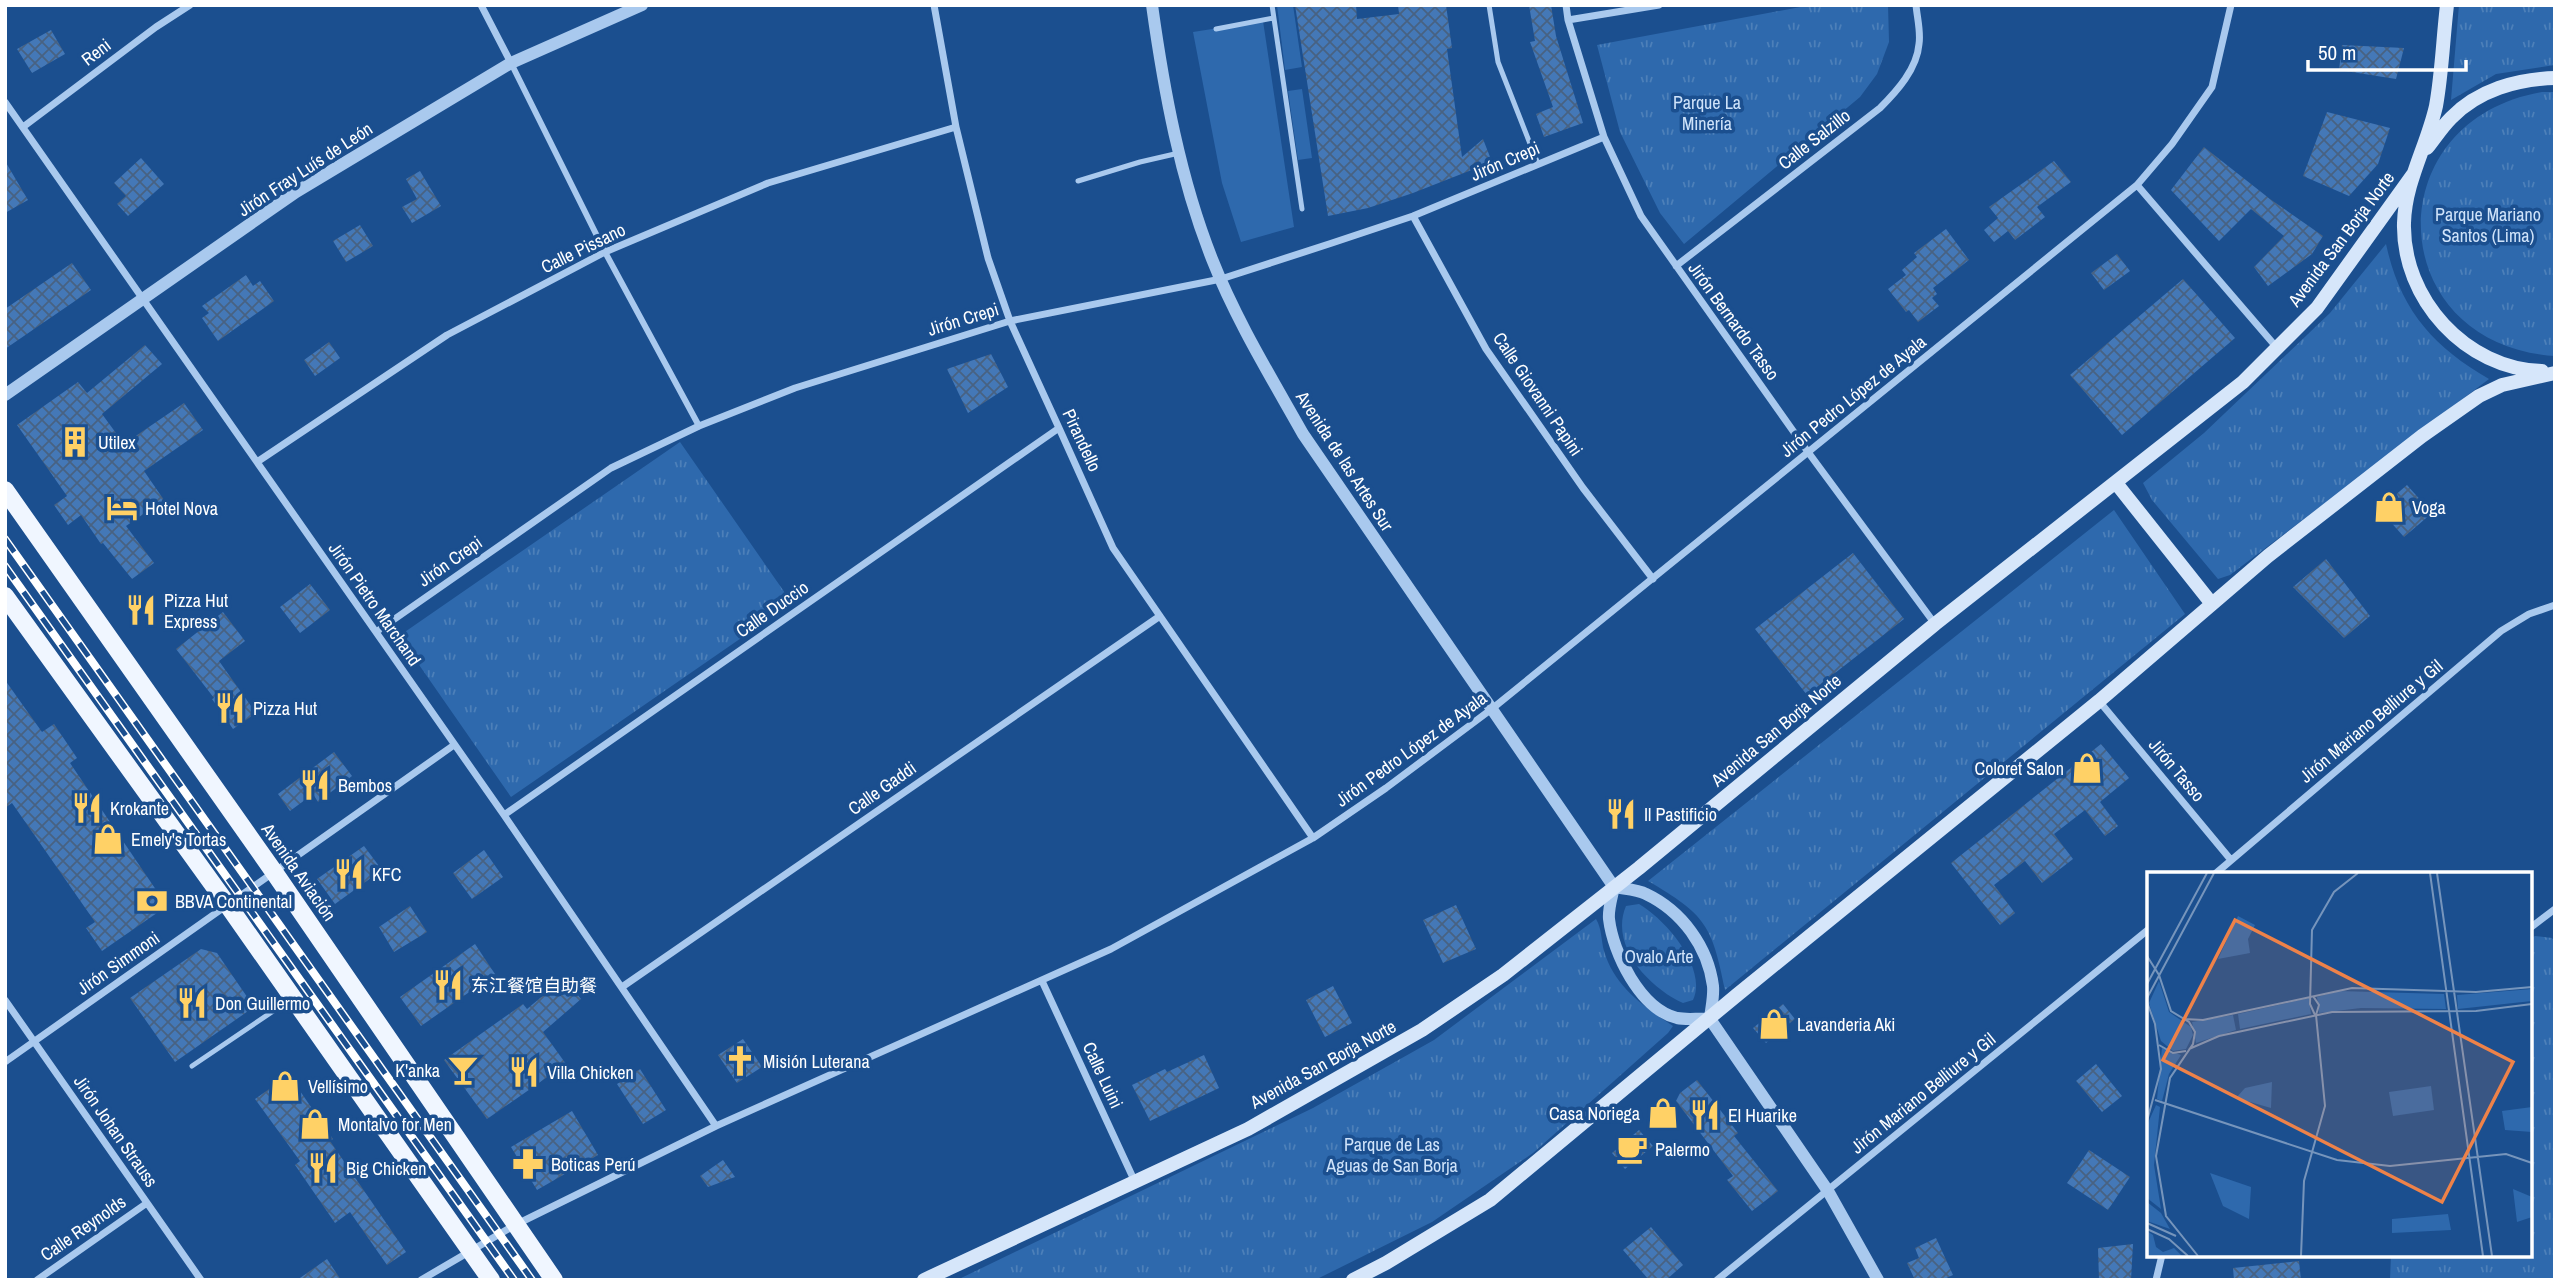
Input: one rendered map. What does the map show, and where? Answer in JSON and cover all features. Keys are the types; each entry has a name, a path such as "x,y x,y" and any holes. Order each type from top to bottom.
{"main road":[{"path":"2447,5 2436,105 2406,201 2406,249 2412,272 2421,294 2434,314 2450,332 2469,347 2490,359 2513,367 2555,372"},
{"path":"2422,156 2451,118 2470,103 2513,82 2555,78"},
{"name":"Avenida San Borja Norte","path":"924,1280 1248,1129 1422,1030 1503,975 1934,624 2243,382 2317,308 2414,173"},
{"path":"1353,1280 1490,1200 2099,701 2269,556 2378,470 2479,396 2502,385 2555,372"},
{"path":"2116,483 2213,604"},
{"name":"Avenida Aviación","path":"5,490 274,872 554,1280"},
{"path":"5,596 227,904 491,1280"}],"street":[{"name":"Reni","path":"23,127 156,27 190,5"},
{"path":"481,5 606,252 699,426"},
{"name":"Jirón Fray Luís de León","path":"5,395 296,192 511,63 642,5"},
{"name":"Pirandello","path":"934,5 956,127 988,258 1010,321 1113,548 1313,838"},
{"name":"Avenida de las Artes Sur","path":"1152,5 1161,74 1198,219 1221,279 1266,368 1303,434 1614,887"},
{"name":"Jirón Bernardo Tasso","path":"1566,5 1568,20 1604,137 1641,216 1934,624"},
{"path":"1568,20 1659,5"},
{"name":"Calle Salzillo","path":"1675,266 1880,108 1897,91 1910,70 1920,44 1916,5"},
{"name":"Jirón Pedro López de Ayala","path":"421,1280 515,1225 716,1126 1123,943 1313,838 1386,788 1493,708 2137,185 2172,144 2212,87 2231,5"},
{"name":"Jirón Pietro Marchand","path":"5,102 504,815 716,1126"},
{"name":"Calle Pissano","path":"257,463 447,335 606,252 768,183 956,127"},
{"name":"Jirón Crepi","path":"376,632 611,468 699,426 795,388 1010,321 1221,279 1413,216 1604,137"},
{"path":"2137,185 2278,349"},
{"name":"Calle Giovanni Papini","path":"1413,216 1486,349 1583,488 1653,579"},
{"name":"Calle Duccio","path":"504,815 1059,428"},
{"name":"Jirón Mariano Belliure y Gil","path":"2217,872 2501,631 2529,614 2555,606"},
{"name":"Calle Gaddi","path":"622,987 1160,616"},
{"name":"Jirón Tasso","path":"2099,701 2231,860"},
{"name":"Jirón Simmoni","path":"5,1062 454,745"},
{"path":"1710,1019 1676,1018 1645,996 1629,976 1618,957 1609,916 1614,887 1644,892 1678,915 1692,932 1708,967 1713,989 1710,1019 1828,1191 1878,1280"},
{"path":"2532,926 2555,909"},
{"name":"Jirón Mariano Belliure y Gil","path":"1717,1280 2147,931"},
{"name":"Calle Luini","path":"1042,981 1135,1182"},
{"name":"Jirón Johan Strauss","path":"5,1000 201,1280"},
{"name":"Calle Reynolds","path":"37,1280 147,1203"},
{"path":"2156,1280 2162,1257"}],"lane":[{"path":"1272,5 1301,209"},
{"path":"1489,5 1498,62 1538,164"},
{"path":"1216,29 1273,18"},
{"path":"1078,181 1179,153"},
{"path":"192,1066 293,998"}],"green space":[{"path":"1277,5 1293,5 1302,67 1285,70"},
{"name":"Parque La Minería","path":"1811,5 1888,5 1889,42 1877,74 1860,97 1684,244 1660,213 1620,132 1597,45"},
{"path":"2459,5 2555,5 2555,65 2496,74 2451,100"},
{"path":"1263,21 1294,227 1241,242 1222,183 1193,32"},
{"path":"1302,89 1312,158 1298,160 1288,91"},
{"name":"Parque Mariano Santos (Lima)","path":"2542,92 2555,92 2555,356 2498,343 2457,314 2431,275 2421,231 2427,185 2449,144 2487,111"},
{"path":"2386,244 2400,288 2421,324 2451,353 2489,379 2230,575 2218,579 2152,500 2143,483 2204,433 2330,313"},
{"path":"680,442 792,603 511,797 399,636"},
{"path":"2114,510 2185,614 1725,990 1716,950 1703,924 1683,903 1648,881"},
{"name":"Ovalo Arte","path":"1639,904 1661,921 1689,960 1695,974 1693,1000 1683,1003 1658,987 1636,964 1628,950 1622,921 1626,906"},
{"name":"Parque de Las Aguas de San Borja","path":"1596,919 1604,951 1615,975 1631,995 1673,1026 1533,1153 1432,1222 1315,1280 957,1280 1313,1108 1434,1040"},
{"path":"2532,938 2552,938 2555,943 2553,1280 2390,1280 2391,1257 2532,1257"}],"building":[{"path":"1295,5 1356,5 1357,19 1399,14 1398,5 1446,5 1452,48 1447,49 1462,157 1483,139 1492,162 1368,208 1328,216"},
{"path":"1529,5 1551,5 1556,36 1583,123 1544,137 1536,114 1553,107 1530,42 1535,41"},
{"path":"51,30 65,54 32,73 17,49"},
{"path":"2342,45 2404,48 2396,79 2339,70"},
{"path":"2327,112 2390,128 2378,164 2349,196 2303,176"},
{"path":"2204,147 2270,199 2323,236 2312,254 2268,286 2254,267 2284,236 2251,209 2219,241 2171,190"},
{"path":"141,158 164,184 128,216 117,204 126,196 114,183"},
{"path":"5,161 28,200 5,213"},
{"path":"2054,161 2071,182 2037,207 2045,217 2015,240 2008,231 1994,242 1984,230 1998,218 1989,207"},
{"path":"420,171 441,206 412,223 402,207 417,199 406,179"},
{"path":"360,225 373,246 346,262 333,241"},
{"path":"1946,229 1969,260 1933,288 1937,294 1932,298 1939,306 1918,322 1909,310 1906,312 1888,289 1906,275 1902,270 1917,257 1914,253"},
{"path":"2117,254 2130,271 2104,290 2091,273"},
{"path":"72,263 91,290 5,349 5,309"},
{"path":"246,275 253,286 260,281 274,301 218,341 202,318 209,313 202,306"},
{"path":"2183,279 2235,338 2122,435 2070,375"},
{"path":"329,342 340,358 315,376 304,360"},
{"path":"145,345 162,364 102,414 124,444 184,403 203,430 144,471 164,500 126,526 154,563 132,579 103,543 101,544 81,515 68,525 54,505 67,496 17,425 78,382 87,393"},
{"path":"991,354 1008,387 968,413 947,369"},
{"path":"2407,485 2432,513 2404,537 2379,509"},
{"path":"1853,553 1904,619 1807,695 1755,629"},
{"path":"2326,559 2370,616 2344,638 2293,587"},
{"path":"310,584 330,610 300,633 280,607"},
{"path":"223,612 245,641 219,661 256,713 233,729 212,699 214,698 176,649"},
{"path":"5,680 42,732 54,724 77,758 70,763 167,906 102,951 86,928 95,922 12,803 5,808"},
{"path":"2101,744 2129,778 2100,802 2118,826 2105,836 2085,810 2054,834 2073,859 2042,883 2025,861 1994,885 2015,913 2000,925 1951,863"},
{"name":"Bembos","path":"334,752 352,776 318,802 313,794 290,811 278,794"},
{"name":"KFC","path":"364,846 382,870 335,904 317,879"},
{"path":"484,850 503,877 472,899 453,873"},
{"path":"1456,905 1476,949 1443,963 1423,920"},
{"path":"410,906 427,932 394,952 379,927"},
{"name":"东江餐馆自助餐","path":"475,944 495,974 421,1026 400,997"},
{"name":"Don Guillermo","path":"201,949 217,953 254,1007 175,1062 130,998"},
{"path":"564,978 581,999 543,1032 566,1064 487,1119 444,1060 523,1004 527,1009"},
{"path":"1333,986 1352,1023 1325,1037 1306,1000"},
{"name":"Lavanderia Aki","path":"1783,1004 1795,1019 1766,1043 1753,1028"},
{"name":"Misión Luterana","path":"743,1039 762,1067 737,1083 718,1055"},
{"path":"1204,1055 1219,1088 1150,1121 1132,1085"},
{"path":"2096,1064 2122,1096 2102,1112 2076,1081"},
{"path":"640,1069 666,1110 643,1124 617,1084"},
{"path":"289,1075 333,1139 330,1141 406,1252 387,1265 350,1212 335,1223 295,1165 300,1161 255,1099"},
{"path":"1697,1080 1738,1133 1734,1136 1778,1191 1752,1211 1727,1180 1733,1176 1676,1101 1680,1093"},
{"path":"572,1111 598,1155 537,1190 511,1147"},
{"name":"Palermo","path":"1639,1130 1653,1146 1625,1169 1612,1153"},
{"path":"2089,1150 2130,1177 2108,1210 2067,1183"},
{"path":"723,1160 735,1177 708,1187 700,1176"},
{"path":"1651,1227 1683,1265 1666,1280 1649,1280 1623,1250"},
{"path":"1936,1238 1953,1275 1942,1280 1915,1280 1907,1263 1919,1258 1915,1248"},
{"path":"2133,1244 2131,1280 2099,1280 2098,1248"},
{"path":"327,1259 341,1280 297,1280"},
{"path":"2299,1261 2301,1280 2234,1280 2233,1268"}],"railway":[{"path":"5,539 532,1280"},
{"path":"5,566 514,1280"}],"place":[{"name":"Utilex","path":"75,442"},
{"name":"Voga","path":"2389,507"},
{"name":"Hotel Nova","path":"122,508"},
{"name":"Pizza Hut Express","path":"141,610"},
{"name":"Pizza Hut","path":"230,708"},
{"name":"Coloret Salon","path":"2087,768"},
{"name":"Bembos","path":"315,785"},
{"name":"Krokante","path":"87,808"},
{"name":"Il Pastificio","path":"1621,814"},
{"name":"Emely's Tortas","path":"108,839"},
{"name":"KFC","path":"349,874"},
{"name":"BBVA Continental","path":"152,901"},
{"name":"东江餐馆自助餐","path":"448,985"},
{"name":"Don Guillermo","path":"192,1003"},
{"name":"Lavanderia Aki","path":"1774,1024"},
{"name":"Misión Luterana","path":"740,1061"},
{"name":"K'anka","path":"463,1070"},
{"name":"Villa Chicken","path":"524,1072"},
{"name":"Vellísimo","path":"285,1086"},
{"name":"Casa Noriega","path":"1663,1113"},
{"name":"El Huarike","path":"1705,1115"},
{"name":"Montalvo for Men","path":"315,1124"},
{"name":"Palermo","path":"1632,1149"},
{"name":"Boticas Perú","path":"528,1164"},
{"name":"Big Chicken","path":"323,1168"}]}
